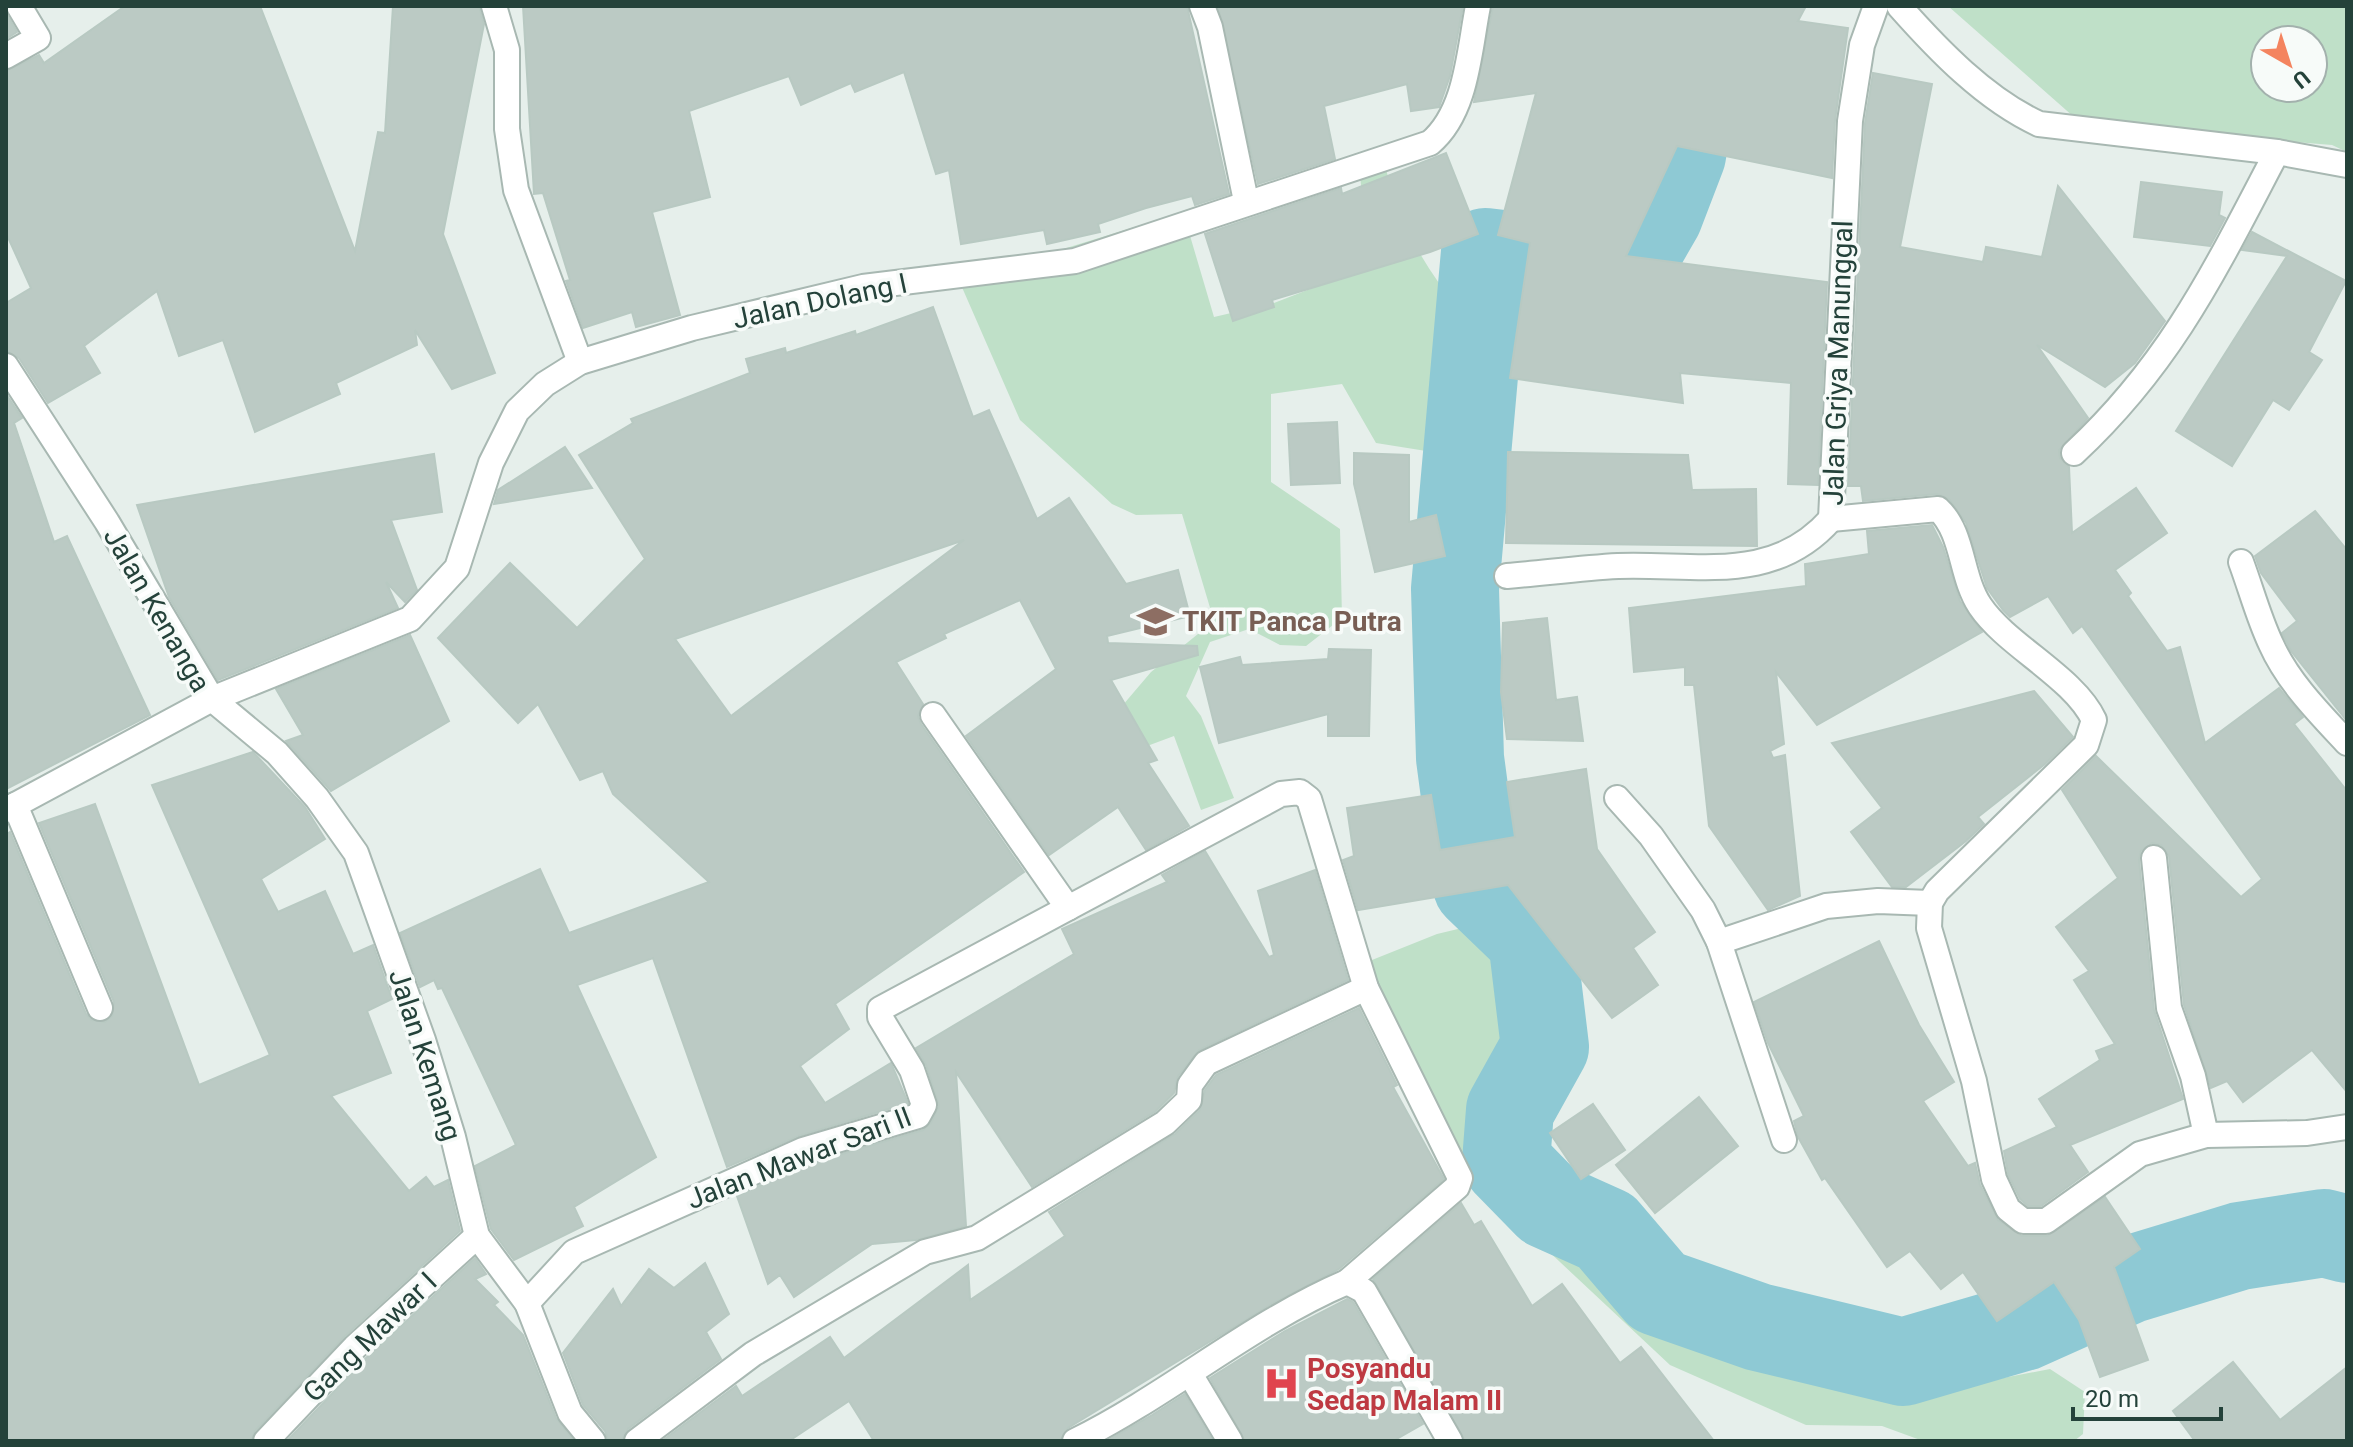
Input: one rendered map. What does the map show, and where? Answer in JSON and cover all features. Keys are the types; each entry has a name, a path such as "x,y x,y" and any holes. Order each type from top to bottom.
{"street":[{"path":"6,56 38,38 19,6"},
{"path":"494,6 507,50 507,129 516,190 580,362"},
{"path":"1202,6 1210,27 1246,201"},
{"name":"Jalan Dolang I","path":"212,699 410,619 457,568 491,463 517,411 545,384 580,362 692,328 863,287 1075,261 1246,201 1430,143 1450,122 1457,103 1478,6"},
{"name":"Jalan Griya Manunggal","path":"1876,6 1862,45 1850,121 1831,519 1938,509 1952,527 1980,605 2043,668 2076,695 2094,720 2086,745 1959,867 1930,903"},
{"path":"1899,6 1929,40 1968,74 2023,117 2039,124 2277,152 2347,165"},
{"path":"2074,453 2113,416 2177,335 2277,152"},
{"name":"Jalan Kenanga","path":"6,366 107,522 212,699 11,807"},
{"path":"1507,576 1617,566 1751,566 1785,557 1815,537 1831,519"},
{"path":"2241,562 2275,653 2312,706 2347,743"},
{"name":"Jalan Kemang","path":"212,699 277,753 317,798 356,853 423,1040 453,1137 477,1236 527,1303 570,1413 593,1441"},
{"path":"933,715 1068,908"},
{"name":"Jalan Mawar Sari II","path":"527,1303 574,1252 803,1150 918,1116 924,1105 912,1070 880,1017 880,1009 1281,794 1300,792 1309,799 1366,988"},
{"path":"1617,798 1679,872 1719,942 1784,1140"},
{"path":"11,807 100,1008"},
{"path":"2154,858 2169,1008 2193,1076 2206,1135"},
{"path":"1719,942 1826,906 1878,901 1930,903 1929,928 1974,1081 1994,1179 2008,1209 2023,1221 2046,1221 2140,1154 2206,1135 2307,1133 2347,1127"},
{"path":"637,1441 753,1354 925,1252 977,1238 1165,1123 1189,1100 1190,1085 1206,1063 1366,988 1460,1178 1457,1187 1347,1282 1300,1302 1115,1421 1075,1441"},
{"name":"Gang Mawar I","path":"266,1441 355,1347 477,1236"},
{"path":"1347,1282 1364,1291 1450,1441"},
{"path":"1190,1374 1230,1441"}],"green space":[{"path":"1948,6 2347,6 2347,152 2332,145 2083,125"},
{"path":"1359,165 1386,169 1406,227 1436,279 1461,311 1445,454 1376,443 1342,384 1271,394 1271,482 1340,529 1342,618 1306,646 1280,645 1249,629 1210,642 1186,696 1201,716 1234,798 1201,810 1174,736 1123,755 1111,719 1151,672 1214,621 1182,514 1136,515 1112,504 1020,420 961,285 992,271 1183,212 1214,317 1274,303 1369,266"},
{"path":"1483,923 1509,938 1525,970 1534,1014 1534,1056 1508,1106 1496,1145 1495,1167 1581,1239 1614,1250 1653,1296 1687,1321 1731,1329 1810,1361 1877,1379 1914,1395 2050,1369 2085,1392 2083,1434 2074,1441 1923,1441 1882,1426 1806,1425 1670,1365 1498,1204 1458,1160 1367,962 1437,934"}],"building":[{"path":"125,6 260,6 355,251 378,132 385,133 393,6 479,6 484,24 443,234 495,373 452,389 415,330 417,345 336,383 340,394 255,432 223,340 179,356 157,291 84,346 100,373 48,403 19,358 6,351 6,303 31,288 6,233 6,71 39,55 44,63"},
{"path":"523,6 1187,6 1229,194 1195,205 1192,196 1146,208 1098,224 1100,232 1047,244 1044,230 961,244 949,170 936,174 904,72 855,92 851,83 801,105 789,76 689,111 710,197 652,212 680,315 636,327 632,312 583,328 566,281 570,280 543,193 534,194"},
{"path":"1218,6 1463,6 1450,76 1439,107 1411,111 1407,84 1324,106 1335,159 1258,184"},
{"path":"1493,6 1806,6 1798,21 1848,28 1835,120 1832,178 1677,146 1626,256 1827,282 1818,485 1788,484 1791,383 1680,373 1683,403 1510,378 1530,243 1498,235 1536,93 1474,102"},
{"path":"6,13 17,32 6,39"},
{"path":"1873,73 1932,84 1900,247 1983,262 1986,247 2042,257 2058,186 2165,321 2135,363 2105,387 2037,345 2088,418 2059,450 2060,458 2069,467 2072,533 2136,488 2167,533 2115,570 2131,593 2128,596 2167,651 2180,647 2205,743 2279,688 2303,717 2294,724 2347,791 2347,1092 2312,1050 2243,1102 2227,1081 2211,1088 2184,1005 2169,856 2161,845 2152,843 2141,851 2139,860 2154,1010 2183,1099 2070,1145 2088,1172 2041,1206 2028,1206 2020,1199 2008,1174 2004,1151 2057,1127 2039,1099 2100,1060 2096,1051 2115,1044 2074,980 2089,971 2056,927 2118,878 2062,790 2096,756 2241,897 2262,879 2082,626 2073,633 2048,596 2010,617 2003,610 1987,588 1966,523 1949,499 1937,494 1863,501 1861,486 1848,486 1865,123"},
{"path":"1446,153 1478,234 1430,252 1272,300 1274,307 1233,321 1205,234 1341,188 1342,194"},
{"path":"2141,182 2222,192 2219,215 2225,218 2210,246 2134,237"},
{"path":"2252,232 2346,281 2309,352 2322,360 2289,410 2273,400 2232,466 2176,431 2287,256 2242,250"},
{"path":"933,307 973,417 989,410 1037,519 1069,498 1126,584 1178,570 1190,616 1107,636 1108,643 1197,646 1198,655 1111,680 1157,760 1148,763 1189,826 1146,850 1118,807 1049,855 966,736 1056,669 1020,600 944,634 946,638 896,662 923,704 918,716 921,724 1024,872 835,1004 849,1029 800,1066 825,1103 891,1063 908,1103 799,1136 727,1167 653,958 577,985 656,1157 574,1207 583,1226 514,1260 491,1229 475,1166 516,1145 442,988 438,989 434,980 420,987 400,933 540,869 569,933 709,882 613,794 603,771 580,780 538,704 518,723 438,638 510,563 577,628 645,559 579,455 633,423 631,419 750,373 746,359 785,348 786,353 855,331 856,335","holes":["964,540 731,716 675,639"]},
{"path":"6,394 22,418 14,423 54,542 67,536 150,715 6,789"},
{"path":"1337,422 1340,483 1291,485 1288,424"},
{"path":"565,447 592,488 494,504 498,490"},
{"path":"1508,452 1688,455 1692,490 1756,489 1757,546 1506,543"},
{"path":"1354,453 1409,455 1409,522 1436,515 1445,556 1375,572 1354,484"},
{"path":"434,454 442,512 391,520 417,590 405,602 386,582 398,608 218,680 169,597 137,505"},
{"path":"2315,511 2347,550 2347,721 2291,651 2282,633 2297,621 2261,573 2255,556"},
{"path":"1932,525 1943,547 1960,601 1982,632 1817,725 1776,672 1784,744 1770,751 1773,758 1785,755 1800,896 1768,910 1709,826 1694,685 1685,685 1685,667 1634,672 1629,608 1806,586 1805,564 1869,554 1867,531"},
{"path":"1547,618 1556,700 1577,697 1583,741 1507,739 1501,692 1503,623"},
{"path":"410,635 449,721 331,791 286,741 303,735 276,689"},
{"path":"1329,649 1371,650 1369,736 1328,736 1328,714 1219,743 1200,667 1240,657 1242,665 1328,659"},
{"path":"2034,691 2073,737 2045,764 1978,817 1984,824 1966,841 1906,887 1892,887 1851,832 1882,808 1832,743"},
{"path":"253,752 305,807 325,839 261,879 278,912 325,891 353,954 373,945 392,999 367,1011 391,1073 331,1096 409,1191 426,1177 434,1187 448,1180 460,1231 344,1337 255,1431 251,1441 6,1441 6,834 10,832 86,1014 92,1020 105,1022 112,1016 114,1002 39,823 95,804 199,1085 270,1055 152,785"},
{"path":"1586,769 1597,849 1655,932 1633,948 1658,985 1612,1018 1508,885 1358,910 1343,860 1354,856 1347,808 1431,795 1440,850 1515,837 1507,782"},
{"path":"1205,851 1269,957 1274,955 1258,891 1315,870 1348,980 1199,1050 1178,1076 1174,1093 1156,1111 1032,1187 956,1072 966,1226 916,1240 872,1244 794,1297 780,1275 768,1284 737,1196 808,1164 923,1130 931,1123 939,1106 926,1065 916,1048 1074,954 1062,929 1167,882 1162,875"},
{"path":"1879,941 1919,1025 1954,1082 1923,1101 1968,1166 1975,1163 1980,1185 1998,1220 2022,1236 2047,1236 2105,1197 2140,1249 2114,1267 2148,1360 2100,1377 2079,1320 2054,1282 1997,1321 1963,1272 1941,1289 1910,1251 1887,1267 1825,1178 1822,1180 1798,1137 1794,1121 1804,1116 1768,1043 1754,1002"},
{"path":"1359,1008 1397,1085 1393,1087 1444,1179 1339,1269 1270,1305 1068,1428 1060,1441 874,1441 849,1401 789,1441 662,1441 736,1386 742,1396 830,1337 844,1358 968,1265 970,1300 1065,1236 1049,1212 1175,1134 1200,1110 1205,1090 1216,1075"},
{"path":"1699,1097 1738,1146 1655,1213 1616,1165"},
{"path":"1593,1104 1625,1150 1581,1179 1550,1133"},
{"path":"1461,1203 1474,1225 1481,1221 1532,1306 1562,1284 1620,1363 1641,1347 1714,1441 1465,1441 1373,1279"},
{"path":"475,1258 486,1274 475,1279 498,1302 494,1305 523,1335 556,1418 574,1441 287,1441 366,1358"},
{"path":"705,1263 729,1314 706,1332 721,1359 628,1429 622,1441 608,1441 605,1431 583,1405 563,1353 613,1289 621,1306 649,1269 674,1288"},
{"path":"1347,1299 1353,1302 1423,1424 1393,1441 1245,1441 1210,1378 1285,1331"},
{"path":"2233,1362 2280,1420 2347,1367 2347,1441 2195,1441 2173,1411"},
{"path":"1185,1394 1213,1441 1107,1441 1152,1415"}],"waterway":[{"path":"1707,6 1682,155 1659,215 1628,269 1485,252 1455,589 1460,758 1477,886 1532,939 1545,1047 1510,1110 1506,1162 1548,1205 1606,1231 1658,1292 1758,1327 1903,1362 2023,1327 2128,1280 2240,1246 2324,1233 2347,1239"}],"place":[{"name":"TKIT Panca Putra","path":"1156,621"},
{"name":"Posyandu Sedap Malam II","path":"1281,1384"}]}
